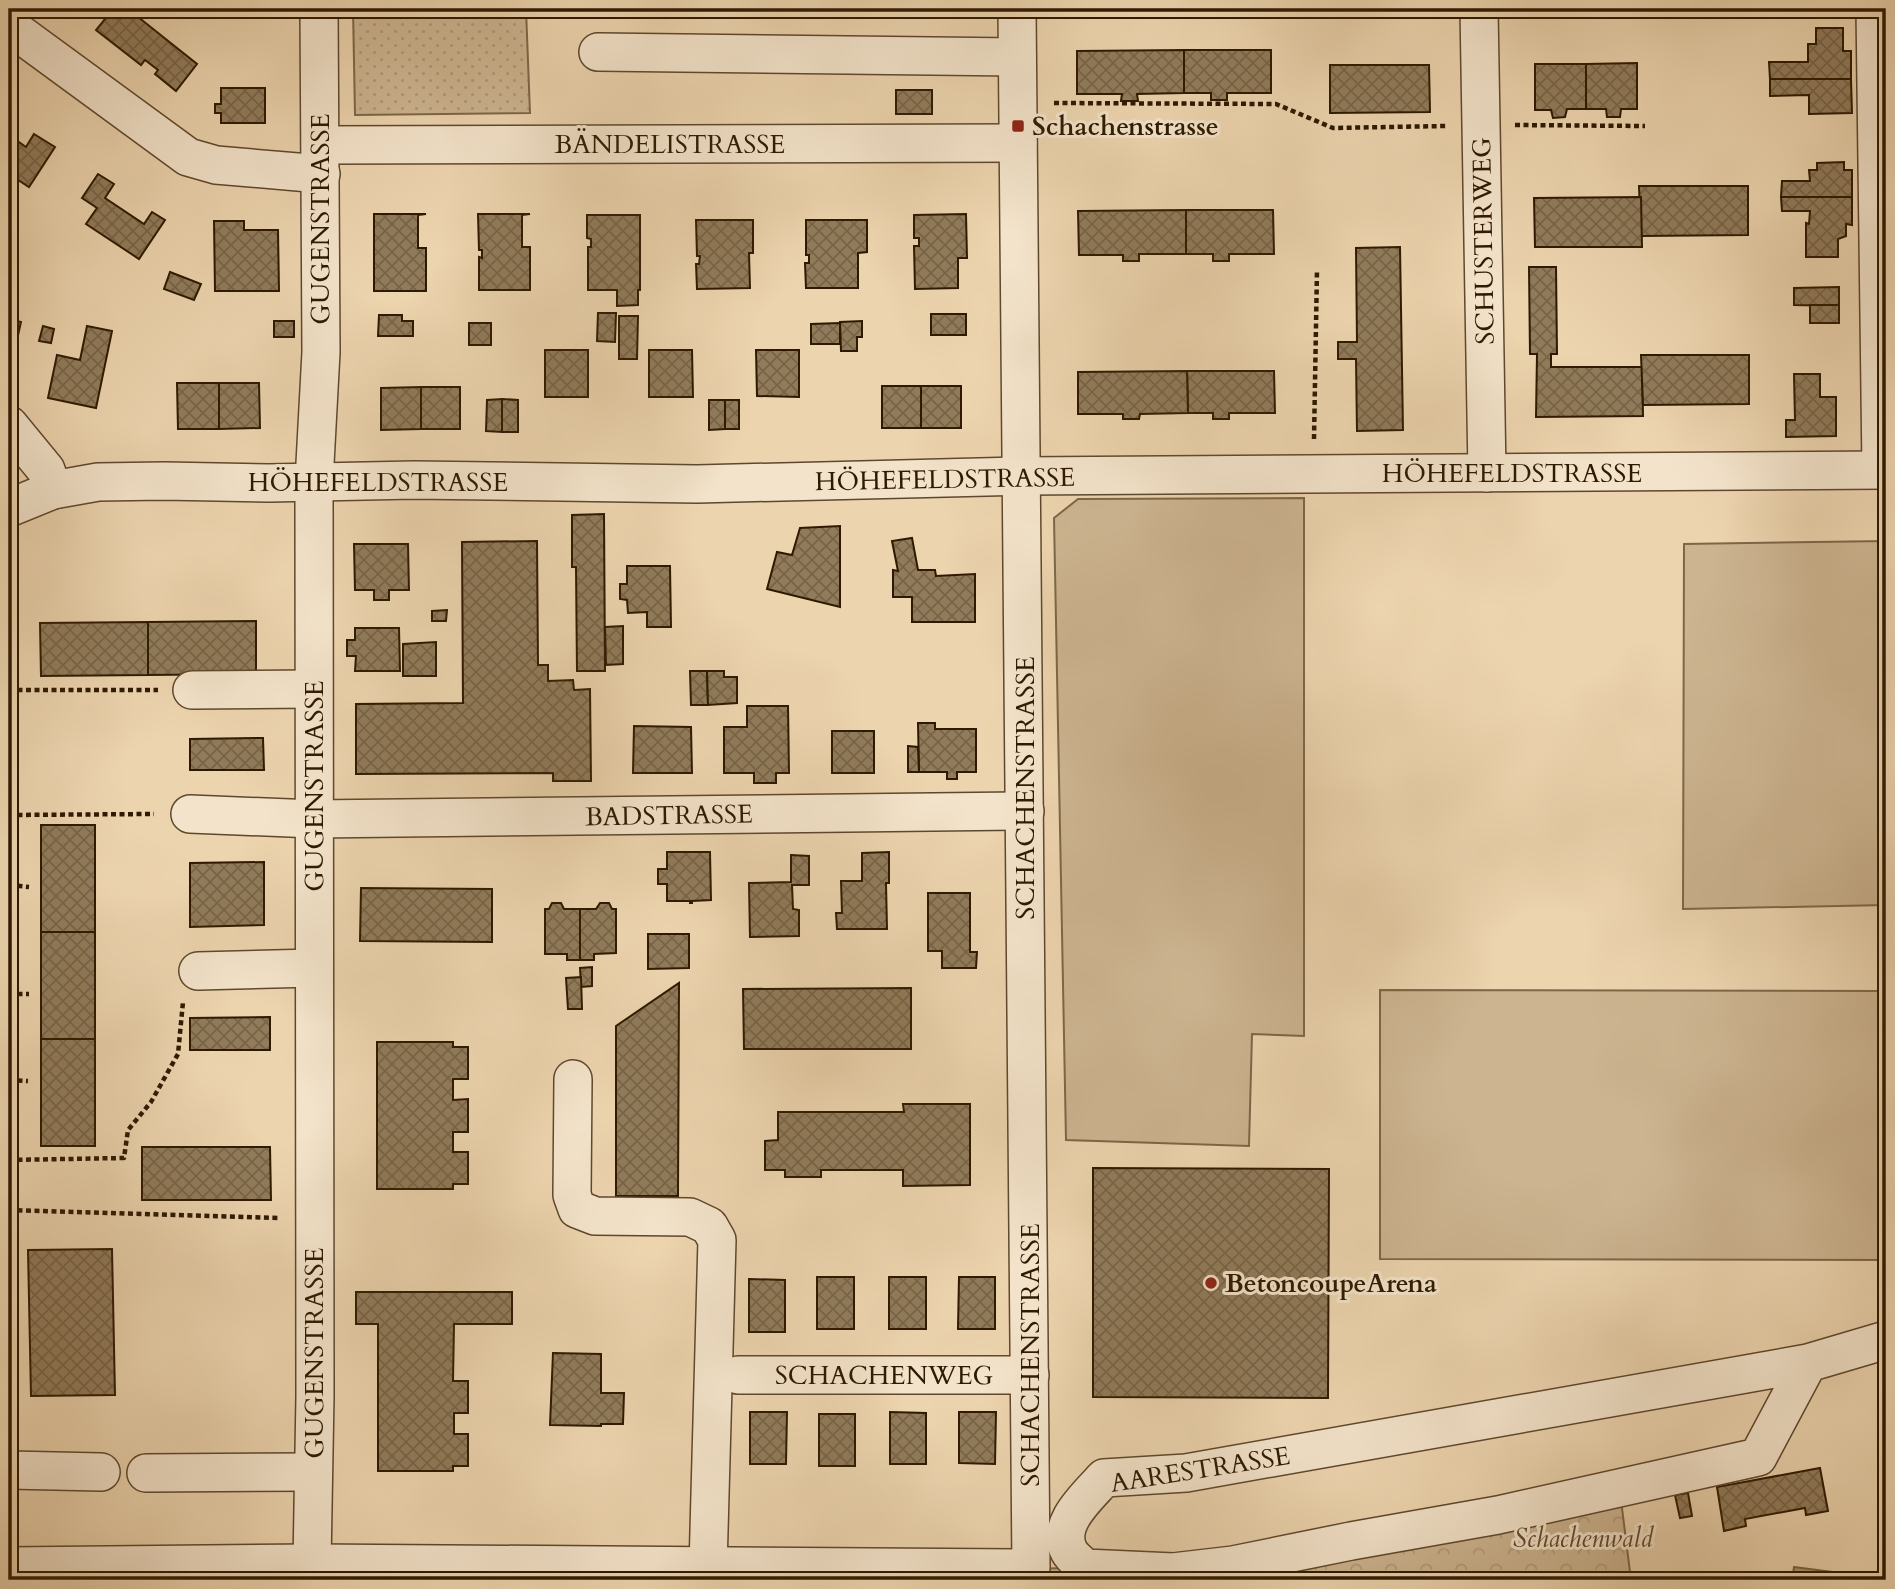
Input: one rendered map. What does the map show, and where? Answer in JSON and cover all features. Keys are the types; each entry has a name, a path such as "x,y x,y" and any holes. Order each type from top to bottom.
{"street":[{"name":"GUGENSTRASSE","path":"312,1563 314,482 321,352 319,9"},
{"name":"SCHACHENSTRASSE","path":"708,1567 1031,1568 1017,9"},
{"name":"SCHUSTERWEG","path":"1479,9 1487,473"},
{"path":"1875,9 1884,470"},
{"name":"BÄNDELISTRASSE","path":"9,26 188,157 216,165 273,172 321,159 1018,143"},
{"path":"598,52 1017,57"},
{"path":"9,425 46,470 52,490"},
{"name":"HÖHEFELDSTRASSE","path":"9,508 52,490 98,482 414,480 697,484 1023,476 1884,470"},
{"path":"192,690 313,689"},
{"name":"BADSTRASSE","path":"190,814 314,819 1025,811"},
{"path":"198,971 314,968"},
{"path":"9,1566 312,1563 708,1567 717,1240 709,1226 690,1217 595,1216 577,1209 572,1195 573,1079"},
{"name":"AARESTRASSE","path":"1808,1363 1758,1457 1499,1515 1233,1565 1173,1572 1085,1568 1069,1550 1067,1531 1078,1506 1104,1478 1186,1473 1808,1363 1886,1340"},
{"name":"SCHACHENWEG","path":"738,1375 1030,1375"},
{"path":"9,1470 101,1472"},
{"path":"146,1473 313,1472"}],"path":[{"path":"1018,103 1276,104 1333,128 1645,126"},
{"path":"1313,474 1317,270"},
{"path":"9,690 192,690"},
{"path":"9,815 190,814"},
{"path":"9,886 30,887"},
{"path":"9,1160 124,1158 128,1130 151,1102 178,1054 186,972 198,971"},
{"path":"9,994 29,994"},
{"path":"9,1080 28,1081"},
{"path":"9,1210 314,1219"}],"green space":[{"path":"353,9 526,9 530,113 355,115"},
{"path":"1304,498 1304,1036 1252,1034 1249,1146 1066,1140 1054,518 1078,499"},
{"path":"1886,541 1886,905 1683,909 1684,544"},
{"path":"1380,990 1884,991 1884,1260 1380,1259"},
{"name":"Schachenwald","path":"1621,1500 1631,1580 9,1580 1085,1568"}],"water":[{"path":"1794,1567 1880,1578 1792,1580"}],"building":[{"path":"113,9 128,9 197,64 176,91 155,74 158,70 145,60 141,65 96,30"},
{"path":"1816,28 1843,28 1843,51 1851,51 1851,79 1770,79 1769,62 1808,62 1808,44 1816,44"},
{"path":"1184,50 1271,50 1271,93 1227,93 1227,100 1211,100 1211,93 1184,93"},
{"path":"1184,50 1184,93 1137,94 1138,101 1121,101 1122,94 1077,94 1077,51"},
{"path":"1637,63 1637,109 1621,109 1620,117 1607,117 1606,109 1586,109 1586,64"},
{"path":"1535,64 1586,64 1586,109 1567,109 1565,117 1553,118 1551,110 1535,110"},
{"path":"1330,65 1429,65 1430,112 1330,113"},
{"path":"1770,79 1851,79 1852,113 1809,114 1809,95 1770,96"},
{"path":"221,88 265,88 265,123 221,123 221,113 215,113 215,104 221,104"},
{"path":"896,90 932,90 932,114 896,114"},
{"path":"34,134 55,147 29,187 9,174 9,135 26,147"},
{"path":"1844,162 1844,170 1852,170 1852,197 1781,197 1782,181 1810,181 1809,170 1817,170 1817,163"},
{"path":"98,174 114,184 105,198 144,224 152,212 165,220 139,259 86,224 97,208 82,198"},
{"path":"1639,186 1748,186 1748,235 1641,236"},
{"path":"1641,197 1642,247 1535,247 1534,198"},
{"path":"1781,197 1852,197 1852,225 1846,224 1846,236 1838,239 1838,257 1806,257 1806,223 1809,224 1810,211 1782,211"},
{"path":"1186,210 1273,210 1274,254 1229,254 1229,261 1213,261 1213,254 1186,254"},
{"path":"1186,210 1186,254 1139,254 1139,261 1123,261 1123,255 1079,255 1078,211"},
{"path":"374,214 426,214 418,215 418,248 426,248 426,291 374,291"},
{"path":"478,214 530,214 522,215 522,247 530,247 530,290 479,290 479,257 482,258 482,250 479,250"},
{"path":"966,214 967,258 958,258 958,288 915,289 914,246 919,246 919,238 914,238 914,215"},
{"path":"587,215 640,215 638,305 617,306 617,290 588,290 588,247 591,247 591,239 587,238"},
{"path":"696,220 753,220 753,253 749,253 750,288 697,289 696,264 699,264 700,256 697,256"},
{"path":"806,220 867,220 867,252 858,253 858,288 806,288 805,263 809,263 809,255 806,255"},
{"path":"214,221 244,221 244,230 278,230 279,291 215,291"},
{"path":"1400,247 1403,430 1357,431 1356,359 1338,359 1338,342 1357,342 1356,248"},
{"path":"1529,267 1556,267 1557,354 1551,354 1551,367 1642,367 1643,416 1536,417 1537,354 1530,354"},
{"path":"170,272 201,284 194,300 164,289"},
{"path":"1839,287 1839,306 1794,305 1794,288"},
{"path":"1810,305 1839,305 1839,323 1810,323"},
{"path":"598,313 616,313 615,342 597,341"},
{"path":"931,314 966,314 966,335 931,335"},
{"path":"379,315 402,315 402,321 413,321 413,336 378,336"},
{"path":"619,316 638,316 637,359 619,359"},
{"path":"9,319 21,322 12,362 9,361"},
{"path":"274,321 294,321 294,337 274,337"},
{"path":"862,321 862,337 857,337 857,351 841,351 840,322"},
{"path":"469,323 491,323 491,345 469,345"},
{"path":"840,323 840,344 811,344 811,324"},
{"path":"43,326 54,329 51,343 39,341"},
{"path":"87,326 112,331 96,408 48,398 57,355 80,360"},
{"path":"545,350 588,350 588,397 545,397"},
{"path":"649,350 692,350 693,397 649,397"},
{"path":"756,350 799,350 799,397 757,396"},
{"path":"1641,355 1749,355 1749,404 1643,405"},
{"path":"1187,371 1274,371 1275,413 1229,413 1229,419 1213,419 1213,413 1188,413"},
{"path":"1187,371 1188,413 1140,414 1139,419 1123,419 1123,414 1078,414 1078,372"},
{"path":"1794,374 1820,374 1820,397 1836,397 1836,436 1786,437 1786,420 1795,420"},
{"path":"177,383 219,383 219,429 178,429"},
{"path":"219,383 259,383 260,428 219,429"},
{"path":"882,386 921,386 921,428 882,428"},
{"path":"921,386 961,386 961,428 921,428"},
{"path":"421,387 460,387 460,429 421,429"},
{"path":"421,387 421,429 381,430 381,388"},
{"path":"502,399 518,400 518,432 502,432"},
{"path":"502,399 502,432 486,431 487,400"},
{"path":"709,400 725,400 725,429 709,430"},
{"path":"725,400 739,400 739,429 725,429"},
{"path":"604,514 605,671 577,671 576,567 572,567 572,515"},
{"path":"840,526 840,607 767,589 777,552 792,555 800,528"},
{"path":"912,538 918,570 935,570 936,576 975,574 975,622 912,622 912,597 893,597 893,570 898,571 892,541"},
{"path":"537,541 538,665 548,665 548,681 573,680 574,690 590,689 591,781 553,781 553,773 356,774 356,704 463,703 462,542"},
{"path":"354,544 408,544 409,590 389,590 389,600 374,600 374,590 355,590"},
{"path":"627,566 670,566 671,627 647,627 647,612 628,613 627,600 620,599 620,584 627,584"},
{"path":"447,610 446,621 432,621 432,611"},
{"path":"256,621 256,674 148,675 148,622"},
{"path":"148,622 148,675 41,676 40,623"},
{"path":"623,626 623,664 606,665 605,627"},
{"path":"355,628 399,628 400,671 355,671 356,656 347,656 347,640 355,640"},
{"path":"436,642 436,676 403,676 403,644"},
{"path":"690,671 707,671 708,705 691,705"},
{"path":"707,671 724,671 724,677 737,677 737,703 708,705"},
{"path":"747,706 788,706 789,773 776,773 776,783 754,783 754,773 724,773 724,727 747,727"},
{"path":"918,723 935,723 935,729 976,729 976,772 957,772 957,779 947,779 947,772 919,772"},
{"path":"634,726 691,727 692,773 633,773"},
{"path":"832,731 874,731 874,773 832,773"},
{"path":"263,738 264,770 190,770 190,739"},
{"path":"908,746 918,747 919,772 908,772"},
{"path":"41,825 95,825 95,932 41,932"},
{"path":"667,852 710,852 711,900 692,903 667,901 667,884 658,884 658,869 667,869"},
{"path":"889,852 889,883 886,883 887,929 837,929 836,913 842,913 841,881 862,881 862,853"},
{"path":"791,855 809,856 809,885 792,885 793,909 799,910 799,936 750,937 749,883 791,882"},
{"path":"264,862 264,925 190,927 190,863"},
{"path":"361,888 492,889 492,942 360,941"},
{"path":"928,893 970,893 970,952 977,952 976,968 942,968 942,951 928,951"},
{"path":"552,903 561,903 564,909 580,909 580,960 567,960 567,954 545,954 545,909 549,909"},
{"path":"600,903 609,903 612,909 616,909 616,953 594,954 594,960 580,960 580,909 596,909"},
{"path":"41,932 95,932 95,1039 41,1039"},
{"path":"648,934 689,934 689,968 648,969"},
{"path":"592,967 592,986 581,987 580,968"},
{"path":"581,977 582,1009 568,1009 566,978"},
{"path":"679,983 678,1196 616,1196 616,1026"},
{"path":"911,988 911,1049 744,1049 743,989"},
{"path":"270,1017 270,1050 190,1050 190,1018"},
{"path":"41,1039 95,1039 95,1146 41,1146"},
{"path":"377,1042 453,1042 453,1047 468,1047 468,1079 453,1079 453,1100 468,1099 468,1132 453,1132 453,1152 468,1152 468,1184 453,1184 453,1189 377,1189"},
{"path":"903,1104 970,1104 970,1185 903,1186 903,1170 821,1170 821,1177 785,1177 785,1170 765,1170 765,1141 778,1140 778,1112 904,1112"},
{"path":"142,1147 270,1147 271,1200 142,1200"},
{"name":"BetoncoupeArena","path":"1093,1168 1329,1169 1328,1398 1093,1397"},
{"path":"112,1249 115,1395 31,1396 28,1250"},
{"path":"817,1277 854,1277 854,1329 817,1329"},
{"path":"889,1277 926,1277 926,1329 889,1329"},
{"path":"959,1277 995,1277 995,1329 958,1329"},
{"path":"749,1279 785,1280 785,1332 749,1332"},
{"path":"356,1292 512,1292 512,1324 454,1324 453,1381 468,1381 468,1413 454,1413 454,1434 468,1434 468,1466 453,1466 453,1471 378,1471 378,1324 356,1324"},
{"path":"553,1353 601,1354 601,1393 624,1393 623,1424 550,1425"},
{"path":"750,1412 787,1412 786,1464 750,1464"},
{"path":"890,1412 926,1413 926,1464 890,1464"},
{"path":"959,1412 996,1412 995,1464 959,1463"},
{"path":"819,1414 855,1414 855,1466 819,1466"},
{"path":"1820,1468 1828,1511 1806,1515 1805,1508 1745,1519 1746,1526 1724,1531 1717,1487"},
{"path":"1688,1493 1692,1516 1680,1518 1675,1495"}],"place":[{"name":"Schachenstrasse","path":"1018,126"},
{"name":"BetoncoupeArena","path":"1211,1283"}]}
